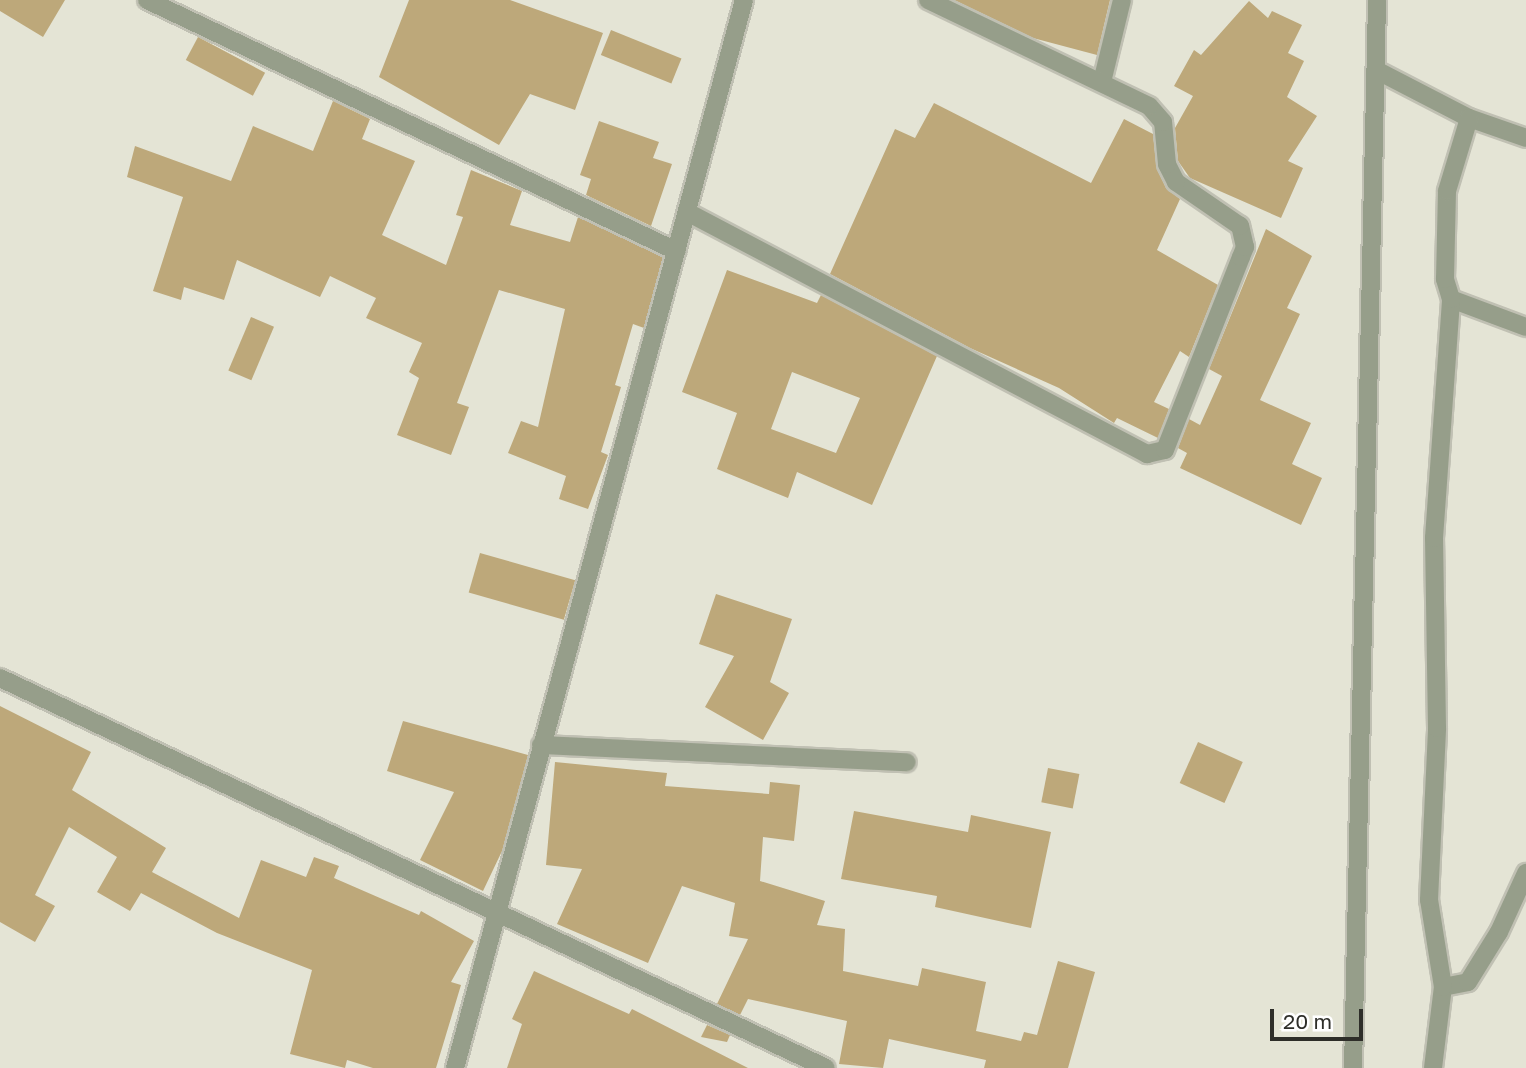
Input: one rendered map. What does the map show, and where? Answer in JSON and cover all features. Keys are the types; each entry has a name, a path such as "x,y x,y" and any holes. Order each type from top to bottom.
{"street":[{"path":"147,0 676,251"},
{"path":"455,1068 495,911 676,251 689,213 744,0"},
{"path":"689,213 1146,454 1159,453 1171,440 1241,257 1244,236 1234,217 1176,182 1167,164 1166,134 1157,113 1102,82 928,0"},
{"path":"1102,82 1122,0"},
{"path":"1353,1068 1377,0"},
{"path":"1376,70 1469,118 1526,138"},
{"path":"1433,1068 1443,987 1429,900 1437,728 1434,538 1451,299 1446,279 1447,191 1469,118"},
{"path":"1451,299 1526,327"},
{"path":"0,678 495,911 792,1060 826,1068"},
{"path":"541,745 907,762"},
{"path":"1443,987 1468,982 1499,933 1526,873"}],"building":[{"path":"0,0 65,0 43,37 0,11"},
{"path":"409,0 510,0 603,33 575,110 530,94 499,145 379,77"},
{"path":"954,0 1110,0 1097,55 1033,38"},
{"path":"1249,1 1268,18 1272,11 1302,25 1288,53 1304,61 1287,97 1317,116 1288,161 1303,168 1281,218 1190,178 1178,161 1175,128 1193,96 1174,86 1194,50 1201,55"},
{"path":"611,30 681,58 671,84 601,55"},
{"path":"198,37 265,73 253,96 186,60"},
{"path":"333,101 370,119 362,139 415,161 382,235 446,265 463,217 456,215 471,170 522,191 510,225 570,242 578,217 663,257 644,328 633,324 615,385 621,387 601,452 608,455 588,509 559,499 566,476 508,453 521,421 538,427 565,309 499,290 457,403 469,407 451,455 397,435 419,378 409,372 422,343 366,318 376,298 330,276 320,297 237,260 224,300 184,287 181,300 153,291 183,197 127,177 135,146 231,181 253,126 313,151"},
{"path":"934,103 1091,183 1124,119 1153,134 1157,169 1166,188 1180,199 1157,250 1218,285 1189,357 1180,351 1154,402 1169,409 1158,438 1117,418 1114,423 1059,388 970,348 830,274 895,129 915,138"},
{"path":"599,121 659,142 653,158 672,164 651,226 586,195 591,179 580,175"},
{"path":"1266,229 1312,256 1287,308 1300,314 1260,400 1311,423 1292,464 1322,478 1301,525 1180,468 1187,453 1178,448 1189,419 1200,425 1222,376 1209,369"},
{"path":"727,270 817,303 821,295 937,356 872,505 797,472 788,498 717,469 737,413 682,392","holes":["792,372 860,398 836,453 771,429"]},
{"path":"251,317 274,327 251,380 228,370"},
{"path":"480,553 575,580 564,620 469,592"},
{"path":"716,594 792,619 770,682 789,693 763,740 705,707 734,656 699,644"},
{"path":"0,706 91,752 72,790 166,848 152,872 239,918 261,860 306,877 314,857 339,866 334,878 419,915 421,911 474,941 451,982 461,985 436,1068 373,1068 347,1060 345,1068 290,1054 312,970 217,933 141,893 130,911 97,892 117,857 69,827 35,895 55,906 35,942 0,922"},
{"path":"403,721 528,755 502,851 483,891 420,860 454,792 387,771"},
{"path":"1198,742 1243,762 1224,803 1180,783"},
{"path":"555,762 667,773 665,786 769,794 770,782 800,785 794,841 763,837 760,881 825,901 817,925 845,929 843,971 918,986 922,968 986,982 976,1031 1021,1041 1024,1032 1037,1035 1058,961 1095,972 1068,1068 984,1068 986,1060 889,1039 883,1068 839,1064 847,1021 748,999 740,1015 717,1004 748,939 729,936 735,903 682,886 648,963 557,924 582,869 546,865"},
{"path":"1048,768 1079,774 1073,808 1041,802"},
{"path":"854,811 968,832 971,815 1051,832 1031,928 935,907 937,896 841,879"},
{"path":"534,971 629,1014 632,1009 748,1068 507,1068 522,1024 512,1019"},
{"path":"707,1025 730,1035 727,1042 701,1037"}]}
